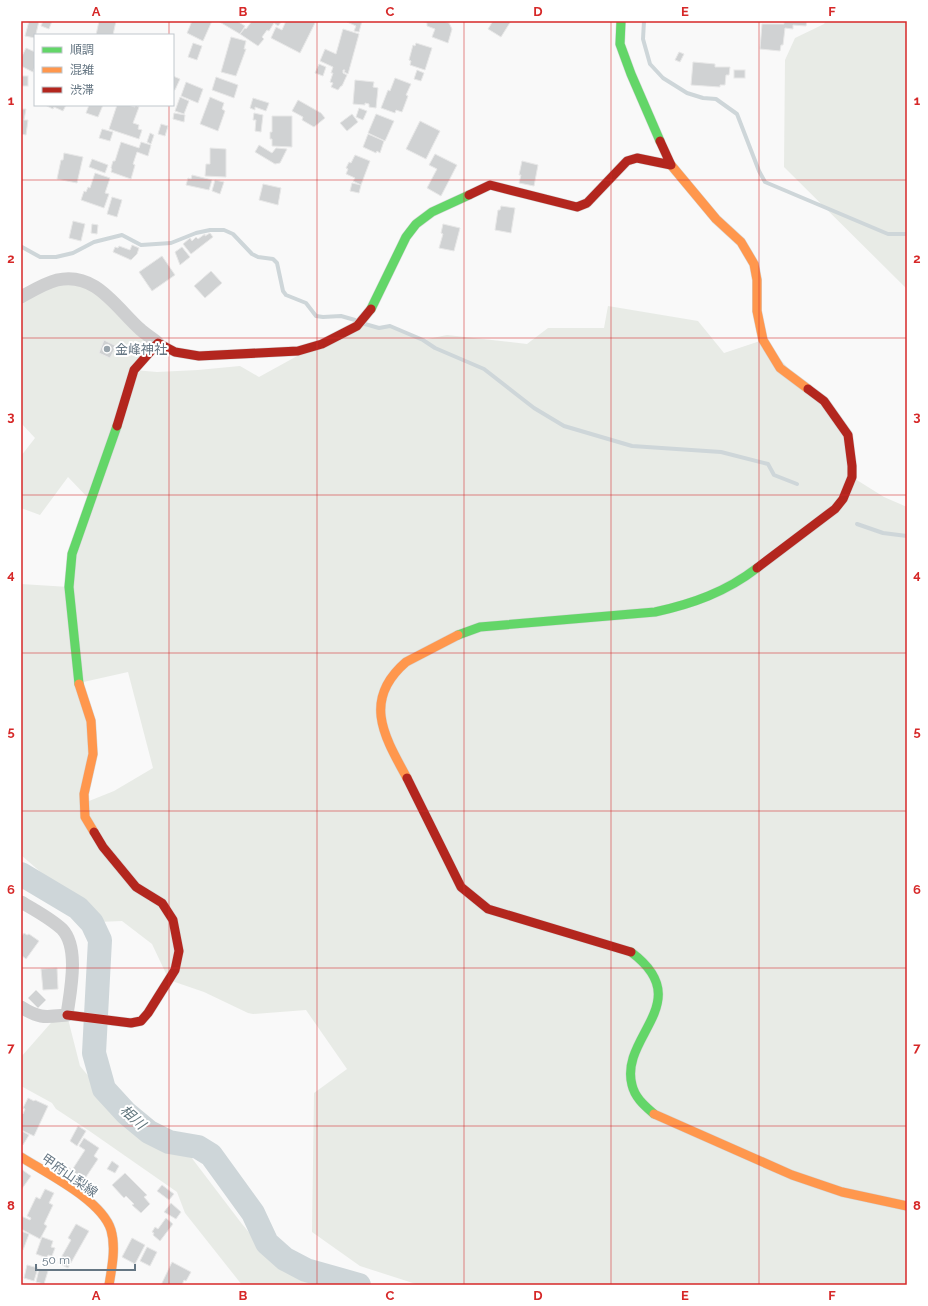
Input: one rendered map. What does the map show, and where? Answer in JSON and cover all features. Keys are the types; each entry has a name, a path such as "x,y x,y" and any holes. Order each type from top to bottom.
{"street":[{"path":"621,21 620,44 631,74 671,166 716,219 741,242 754,264 757,280 757,311 763,340 780,368 824,401 848,435 852,477 843,498 835,509 732,586 705,599 682,607 656,612 480,627 464,632 416,656 399,668 393,675 384,694 380,710 381,720 399,762 461,887 488,909 631,952 649,968 656,983 657,1006 634,1052 630,1074 632,1085 636,1094 648,1109 661,1117 792,1175 842,1192 907,1206"},
{"path":"21,297 56,280 72,278 96,286 106,294 141,330 158,343 175,352 199,356 298,351 322,344 357,326 370,310 406,237 416,224 432,212 490,185 577,207 587,203 627,161 638,158 671,166"},
{"path":"21,1007 40,1017 67,1016 131,1023 141,1021 148,1013 175,970 179,951 173,920 162,903 136,888 103,847 85,817 84,794 93,754 91,721 79,683 69,587 72,554 115,432 134,370 158,343"},
{"path":"21,902 47,917 62,930 68,940 73,976 67,1016"},
{"name":"甲府山梨線","path":"21,1157 83,1197 99,1211 109,1224 113,1243 112,1269 109,1285"}],"shaded area":[{"path":"826,21 907,21 907,289 784,167 785,60 795,38 824,24"},
{"path":"84,281 158,343 134,370 157,372 240,366 259,377 359,322 379,328 390,326 423,340 447,335 527,344 548,328 604,328 608,306 698,321 724,353 763,340 848,435 852,477 884,497 907,507 907,1285 419,1285 360,1266 312,1232 314,1093 347,1069 306,1010 253,1014 248,1013 204,992 169,980 152,944 122,921 98,922 21,855 21,584 69,587 90,500 68,477 40,515 21,508 21,456 35,438 21,423 21,297 50,283","holes":["128,672 153,768 114,791 84,803 91,721 79,683"]},
{"path":"67,1015 80,1066 120,1114 158,1141 178,1147 191,1157 278,1268 323,1285 242,1285 185,1213 177,1192 56,1109 52,1103 21,1086 21,1057 57,1016"}],"building":[{"path":"29,21 39,21 34,38 25,36"},
{"path":"43,21 52,21 49,29 41,26"},
{"path":"99,21 116,21 113,34 96,34"},
{"path":"192,21 212,21 203,41 187,33"},
{"path":"218,21 237,21 245,26 240,34"},
{"path":"252,21 282,21 278,26 274,23 269,31 267,30 262,37 264,39 258,46 240,34"},
{"path":"286,21 316,21 300,53 271,38 276,27 282,30"},
{"path":"362,21 359,32 354,31 356,26 347,22"},
{"path":"422,21 443,21 449,23 452,29 448,43 432,37 435,29 427,26 427,23"},
{"path":"493,21 511,21 501,37 488,29"},
{"path":"784,21 807,21 806,26 793,25 793,29 785,28 783,45 781,45 780,51 760,49 762,24 784,24"},
{"path":"343,29 359,34 348,74 344,72 345,70 343,70 343,73 347,75 342,86 338,90 331,87 333,83 330,82 333,67 320,61 325,49 336,54"},
{"path":"231,37 246,41 244,49 246,49 236,76 221,72"},
{"path":"193,43 202,46 197,60 188,57"},
{"path":"416,43 432,48 425,70 410,65 411,61 409,60 413,45 415,46"},
{"path":"26,48 34,52 33,72 21,66 21,58"},
{"path":"679,52 684,54 680,62 675,60"},
{"path":"693,62 715,64 715,67 730,67 729,75 726,75 725,85 720,85 720,87 691,85"},
{"path":"319,64 326,67 323,76 315,73"},
{"path":"417,70 424,73 421,81 414,79"},
{"path":"734,70 745,70 745,78 734,78"},
{"path":"21,76 28,76 28,86 21,86"},
{"path":"174,76 180,79 174,90"},
{"path":"216,77 238,85 234,98 212,90"},
{"path":"395,78 411,84 406,95 408,96 402,112 396,110 395,113 381,108 388,90 390,91"},
{"path":"355,80 374,82 373,87 378,88 376,108 369,107 369,104 365,103 365,105 353,104"},
{"path":"186,82 203,89 198,103 181,96"},
{"path":"180,97 189,101 184,114 175,111"},
{"path":"210,97 224,103 222,109 225,111 218,131 200,124"},
{"path":"253,98 269,103 266,111 255,107 255,110 250,108"},
{"path":"298,100 321,113 325,118 314,127 302,120 303,117 292,111"},
{"path":"47,106 66,106 63,111 54,107 53,109"},
{"path":"89,106 103,106 98,117 86,113"},
{"path":"117,106 139,107 133,123 139,125 138,129 142,130 139,139 109,129"},
{"path":"359,108 367,111 363,120 356,117"},
{"path":"21,109 26,109 24,120 28,120 26,135 21,134"},
{"path":"174,113 185,115 184,122 173,119"},
{"path":"254,113 263,115 261,132 255,131 256,120 253,120"},
{"path":"352,114 358,122 347,131 340,123"},
{"path":"376,114 394,121 385,141 368,133"},
{"path":"272,116 292,116 292,147 272,146 270,132 272,132"},
{"path":"420,121 440,131 426,159 406,149"},
{"path":"161,124 168,126 165,136 158,134"},
{"path":"102,129 113,132 110,141 99,138"},
{"path":"150,133 154,135 151,144 147,142"},
{"path":"368,134 384,141 380,153 377,151 376,153 363,147"},
{"path":"121,142 139,148 141,142 151,145 148,156 137,152 133,164 135,165 131,179 111,172 113,161 115,161"},
{"path":"259,145 272,153 276,148 287,149 280,163 275,164 255,152"},
{"path":"210,148 226,149 226,177 205,176 206,164 210,164"},
{"path":"64,153 83,157 77,183 57,179"},
{"path":"435,154 457,165 441,196 427,188 437,169 429,165"},
{"path":"355,155 370,161 361,185 353,181 355,178 346,174 348,169 346,168 349,162 351,163"},
{"path":"92,159 108,165 105,173 89,167"},
{"path":"522,161 538,165 534,186 519,183"},
{"path":"95,173 110,178 105,193 109,194 104,208 81,200 84,191 86,192 88,187 90,188"},
{"path":"192,175 212,180 209,190 186,185 188,178 191,179"},
{"path":"215,180 224,182 220,194 212,191"},
{"path":"352,183 361,185 359,193 350,191"},
{"path":"263,184 281,188 278,205 259,200"},
{"path":"112,197 122,200 117,217 107,214"},
{"path":"501,206 515,208 511,233 495,230 498,210 500,210"},
{"path":"73,221 85,224 81,241 69,238"},
{"path":"92,224 98,225 97,234 91,233"},
{"path":"443,224 460,228 454,251 439,248 443,234 441,233"},
{"path":"210,233 213,237 191,254 183,244 190,238 192,241 196,237 198,239 205,234 205,236"},
{"path":"132,245 139,248 137,254 131,260 113,252 115,247 118,248 119,246 130,250"},
{"path":"182,247 190,257 180,265 175,252"},
{"path":"162,256 175,275 152,291 139,272"},
{"path":"211,271 222,283 205,298 194,286"},
{"name":"金峰神社","path":"104,340 116,346 110,358 99,353"},
{"path":"24,933 27,935 29,934 39,941 26,959 21,955 21,937"},
{"path":"57,968 58,989 43,990 41,969"},
{"path":"36,990 46,1000 38,1008 28,998"},
{"path":"28,1098 48,1106 34,1136 21,1130 21,1113 23,1114 25,1109 23,1108"},
{"path":"78,1126 86,1131 77,1146 70,1141"},
{"path":"22,1131 29,1135 23,1145 21,1144"},
{"path":"84,1138 99,1148 94,1156 98,1159 82,1183 65,1172 68,1167 72,1170 85,1150 79,1146"},
{"path":"112,1161 119,1166 115,1173 107,1169"},
{"path":"21,1169 31,1176 21,1190"},
{"path":"125,1173 147,1195 144,1197 150,1204 141,1213 132,1205 134,1204 126,1196 124,1198 112,1185"},
{"path":"162,1185 174,1194 169,1200 157,1191"},
{"path":"45,1189 54,1193 49,1203 53,1205 44,1224 47,1226 40,1239 21,1229 21,1216 30,1220 31,1218 27,1216 36,1197 40,1199"},
{"path":"171,1203 181,1212 176,1219 164,1212"},
{"path":"166,1218 173,1224 160,1241 153,1235 154,1233 152,1232 155,1227 158,1229"},
{"path":"76,1224 89,1231 68,1268 58,1263 71,1240 68,1238"},
{"path":"21,1231 29,1234 23,1250 21,1249"},
{"path":"42,1237 53,1241 51,1247 55,1248 52,1256 48,1255 47,1258 36,1254"},
{"path":"132,1238 145,1245 135,1264 122,1257"},
{"path":"147,1247 157,1252 150,1266 140,1261"},
{"path":"172,1262 191,1272 186,1281 184,1280 182,1285 161,1285"},
{"path":"27,1265 38,1268 34,1281 24,1278"},
{"path":"39,1269 48,1271 44,1284 36,1282"}],"waterway":[{"path":"644,21 643,39 650,64 663,78 687,93 703,98 716,99 737,114 759,171 765,182 888,234 907,234"},
{"path":"22,247 40,257 56,257 73,253 94,242 122,235 141,245 171,243 196,233 210,230 224,230 233,234 252,254 258,257 273,259 277,263 283,291 286,295 306,303 316,316 341,316 355,320"},
{"path":"365,324 379,328 390,326 423,340 435,348 484,369 534,408 564,426 632,446 721,452 768,464 774,475 797,484"},
{"path":"857,524 883,533 907,536"},
{"name":"相川","path":"21,874 78,908 92,923 100,940 94,1053 104,1089 126,1113 149,1132 169,1142 198,1147 211,1155 253,1213 267,1243 285,1259 306,1270 359,1285"}],"traffic: fast":[{"path":"621,21 620,44 631,74 660,141"},
{"path":"371,309 406,237 416,224 432,212 469,195"},
{"path":"79,684 69,587 72,554 117,426"},
{"path":"458,635 480,627 655,612 708,596 733,584 757,568"},
{"path":"631,952 650,970 658,987 657,1003 652,1019 636,1051 631,1067 633,1090 641,1101 654,1114"}],"traffic: slow":[{"path":"671,165 716,219 741,242 754,264 757,280 757,311 763,340 780,368 808,389"},
{"path":"407,778 391,748 381,718 381,704 384,690 392,676 406,662 458,635"},
{"path":"79,684 91,721 93,754 84,794 85,817 94,832"},
{"path":"654,1114 792,1175 842,1192 907,1206"},
{"path":"21,1157 72,1188 97,1208 106,1219 111,1230 113,1243 113,1257 109,1285"}],"traffic: jam":[{"path":"469,195 490,185 577,207 587,203 627,161 637,158 671,165 660,141"},
{"path":"117,426 134,370 158,343 175,352 199,356 298,351 322,344 357,326 371,309"},
{"path":"757,568 835,509 843,499 852,477 848,435 824,401 808,389"},
{"path":"407,778 461,887 488,909 631,952"},
{"path":"67,1015 131,1023 141,1021 148,1013 175,970 179,951 173,920 162,903 136,887 103,847 94,832"}],"place":[{"name":"金峰神社","path":"107,349"}]}
